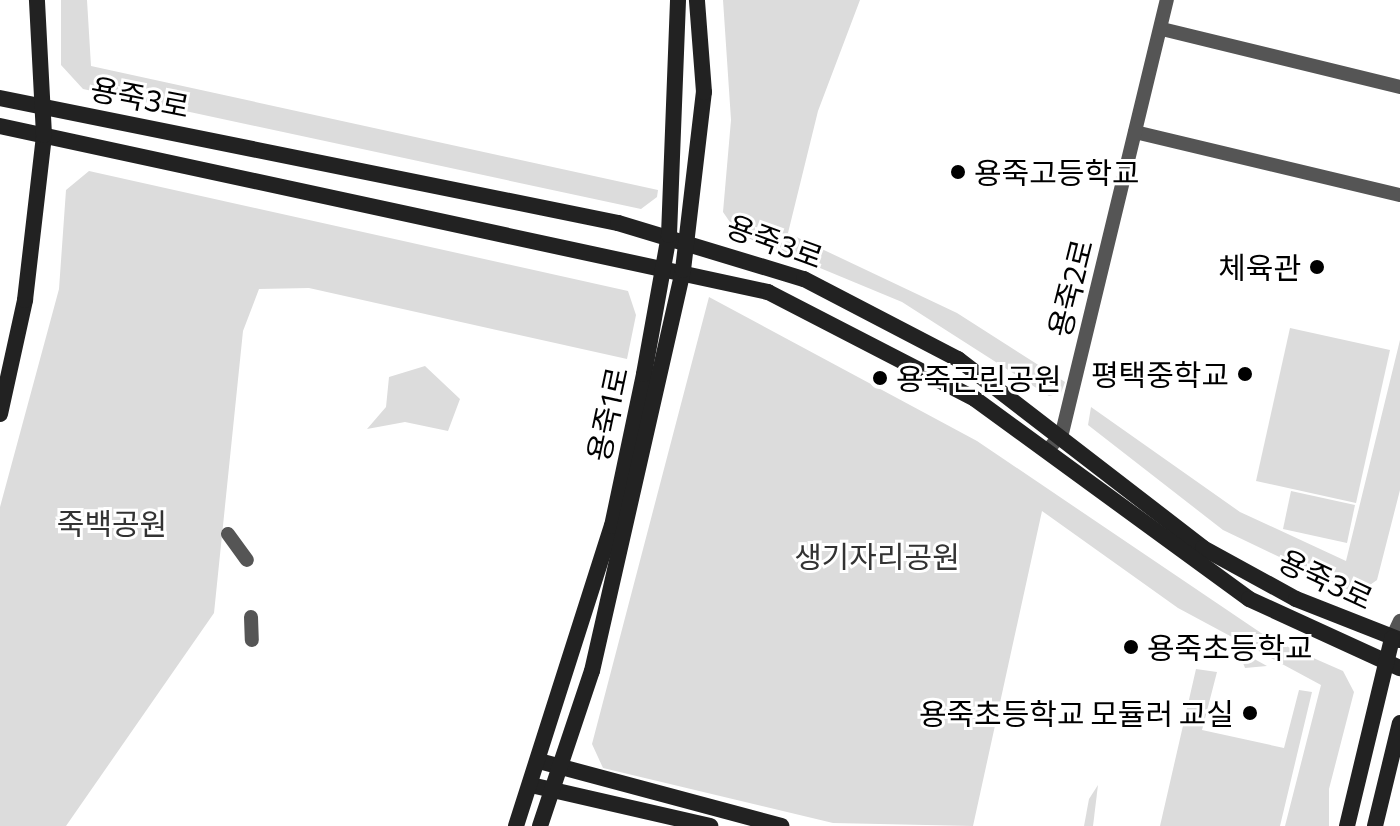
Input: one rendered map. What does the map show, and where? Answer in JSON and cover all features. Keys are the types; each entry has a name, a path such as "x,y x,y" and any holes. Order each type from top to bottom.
{"street":[{"path":"0,414 25,300 44,135 37,0"},
{"name":"용죽1로","path":"516,826 612,526 669,235 678,0"},
{"path":"540,826 564,768 689,239 704,92 697,0"},
{"name":"용죽2로","path":"1047,451 1062,433 1167,0"},
{"path":"1162,29 1400,87"},
{"name":"용죽3로","path":"0,98 689,239 804,279 891,322 1062,433 1203,548 1296,599 1396,639"},
{"path":"0,135 0,125 663,265 768,292 872,340 1047,451 1249,599 1393,666"},
{"path":"1135,132 1400,195"},
{"path":"228,534 247,560"},
{"path":"251,617 252,640"},
{"path":"1347,826 1393,666 1400,621"},
{"path":"1375,826 1400,723"},
{"path":"539,761 781,826"},
{"path":"531,785 710,826"}],"green space":[{"path":"61,0 87,0 91,66 658,190 657,197 641,209 83,89 61,65"},
{"path":"723,0 860,0 818,111 788,233 957,313 1065,382 1061,393 1049,396 902,302 738,234 723,212 731,120"},
{"name":"죽백공원","path":"89,171 628,291 636,315 627,359 309,288 259,289 243,331 214,613 66,826 0,826 0,507 59,289 66,190"},
{"name":"생기자리공원","path":"709,297 977,441 1270,639 1343,671 1354,692 1329,789 1329,826 1285,826 1321,685 1178,608 1042,511 973,826 833,823 603,768 592,744"},
{"path":"1290,328 1390,350 1356,503 1256,481"},
{"path":"1400,340 1400,490 1377,580 1357,594 1223,530 1088,425 1091,407 1240,512 1346,561"},
{"path":"425,366 460,399 448,431 405,422 367,429 386,407 389,377"},
{"path":"1291,491 1355,505 1347,543 1283,529"},
{"path":"1238,650 1267,666 1245,668"},
{"path":"1196,669 1217,672 1202,730 1284,748 1299,690 1312,692 1280,826 1160,826"},
{"path":"1098,785 1093,826 1084,826 1089,799"}],"place":[{"name":"용죽고등학교","path":"958,172"},
{"name":"체육관","path":"1317,267"},
{"name":"평택중학교","path":"1245,374"},
{"name":"용죽근린공원","path":"880,378"},
{"name":"용죽초등학교","path":"1131,647"},
{"name":"용죽초등학교 모듈러 교실","path":"1250,713"}]}
